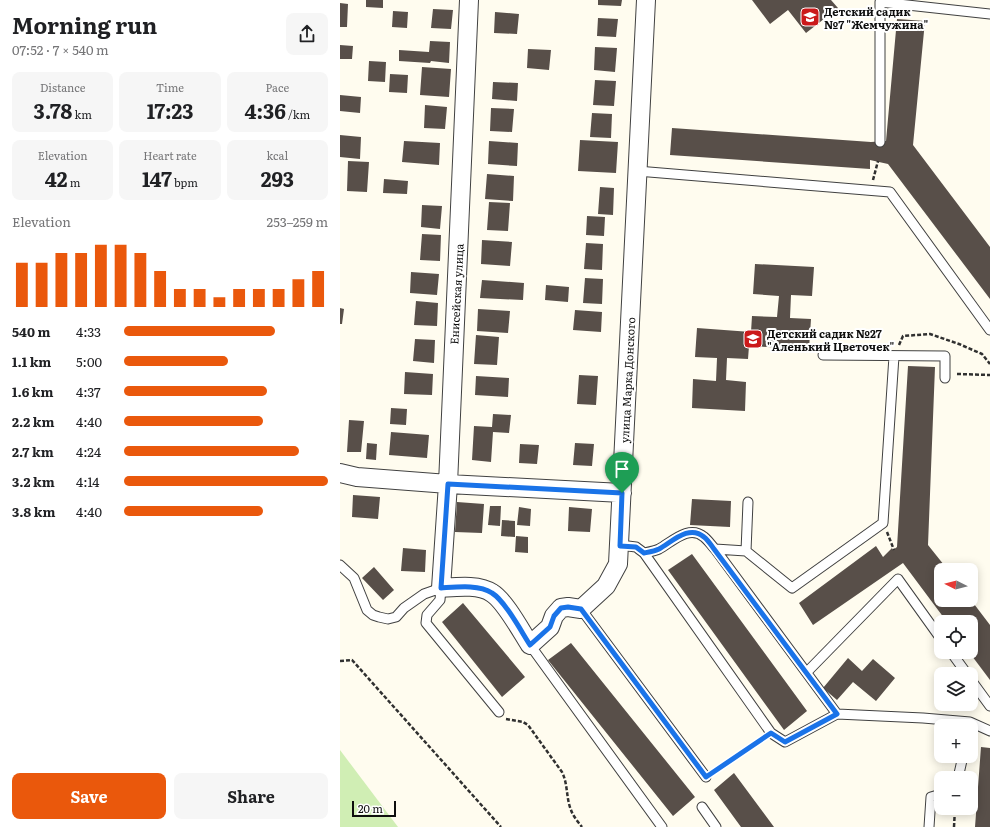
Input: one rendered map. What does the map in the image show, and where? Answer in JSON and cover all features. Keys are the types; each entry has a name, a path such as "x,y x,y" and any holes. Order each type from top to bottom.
{"street":[{"name":"Енисейская улица","path":"441,588 448,484 469,0"},
{"name":"улица Марка Донского","path":"581,609 606,586 613,576 618,564 620,546 646,0"},
{"path":"340,473 357,477 448,484 622,493"},
{"path":"441,588 474,587 491,592 499,599 530,645 550,627 554,616 561,608 568,607 581,609"}],"lane":[{"path":"880,142 880,2 990,14"},
{"path":"637,171 890,192 990,330"},
{"path":"823,355 945,356 945,376"},
{"path":"714,549 746,551 792,588 883,523 894,356"},
{"path":"746,551 748,502"},
{"path":"644,553 660,549 668,542 682,534 696,533 704,536 837,714"},
{"path":"620,546 636,547 644,553 771,733 785,742 837,714 934,719"},
{"path":"340,566 354,578 367,610 373,615 388,619 396,617 404,608 424,594 441,588 440,600 427,615 426,624 499,712"},
{"path":"806,672 898,579 934,628"},
{"path":"581,609 706,777"},
{"path":"530,645 662,827"},
{"path":"978,690 990,706"},
{"path":"978,727 990,731"},
{"path":"929,827 931,797 934,796"},
{"path":"702,807 716,827"}],"path":[{"path":"870,190 878,161"},
{"path":"945,376 990,375"},
{"path":"883,523 894,550"},
{"path":"340,661 352,660 501,827"},
{"path":"499,712 507,720 523,722 528,725 558,766 566,778 568,800 571,812 582,827"},
{"path":"706,777 771,733"},
{"path":"954,827 955,815"}],"green space":[{"path":"340,750 398,827 340,827"}],"building":[{"path":"366,0 383,0 383,8 366,7"},
{"path":"598,0 622,0 621,6 598,5"},
{"name":"Детский садик №7 \"Жемчужина\"","path":"752,0 831,0 838,8 806,33 788,10 770,24"},
{"path":"340,3 348,4 347,27 340,27"},
{"path":"433,9 453,10 451,29 431,28"},
{"path":"393,11 408,12 407,28 392,27"},
{"path":"495,12 519,14 517,34 494,33"},
{"path":"598,18 618,19 616,37 597,36"},
{"path":"897,19 925,21 913,145 990,247 990,299 888,164 870,160 870,169 670,155 672,128 871,142 886,141"},
{"path":"430,41 450,42 449,63 431,61 430,63 399,61 399,50 429,52"},
{"path":"340,45 353,46 352,59 340,59"},
{"path":"595,47 617,48 615,72 594,70"},
{"path":"528,49 551,50 549,70 527,68"},
{"path":"369,61 386,62 385,82 368,81"},
{"path":"422,67 451,69 449,97 420,95"},
{"path":"390,74 408,75 407,93 389,92"},
{"path":"595,80 616,81 614,106 593,105"},
{"path":"493,82 518,83 517,101 492,99"},
{"path":"340,95 361,97 360,113 340,111"},
{"path":"425,105 447,107 445,129 424,128"},
{"path":"491,108 514,109 512,132 490,131"},
{"path":"592,113 612,114 611,138 590,137"},
{"path":"340,135 361,137 360,159 340,157"},
{"path":"580,140 618,142 616,173 578,171"},
{"path":"404,141 440,143 439,165 402,162"},
{"path":"489,141 518,143 517,166 488,164"},
{"path":"348,161 369,162 367,192 347,191"},
{"path":"487,174 514,176 513,201 485,199"},
{"path":"384,179 408,181 407,194 383,193"},
{"path":"600,187 614,188 613,215 598,214"},
{"path":"489,202 510,203 508,231 487,230"},
{"path":"422,205 442,206 440,229 421,227"},
{"path":"587,216 605,217 604,236 586,235"},
{"path":"422,234 441,235 440,261 420,260"},
{"path":"482,240 512,242 510,266 481,264"},
{"path":"586,243 603,244 602,270 584,269"},
{"name":"Детский садик №27 \"Аленький Цветочек\"","path":"755,264 814,267 812,296 791,295 790,318 811,319 809,349 749,346 748,359 727,358 726,380 746,382 745,411 692,408 693,379 716,381 717,358 695,357 697,328 751,332 752,316 777,317 779,296 753,294"},
{"path":"411,272 439,274 437,295 410,293"},
{"path":"585,278 603,279 602,304 583,303"},
{"path":"482,280 524,283 523,300 480,298"},
{"path":"546,285 569,287 568,302 545,300"},
{"path":"416,301 438,303 437,326 414,325"},
{"path":"340,308 344,309 342,324 340,324"},
{"path":"478,309 510,311 508,333 477,331"},
{"path":"575,310 602,312 601,332 573,330"},
{"path":"476,335 499,337 497,365 474,364"},
{"path":"415,339 435,340 434,363 413,361"},
{"path":"908,366 935,367 928,545 942,563 934,563 934,605 903,563 813,625 799,603 876,546 883,557 892,548 893,550 897,547"},
{"path":"405,372 433,374 432,395 404,394"},
{"path":"579,375 598,376 596,405 577,404"},
{"path":"476,376 509,378 508,397 475,395"},
{"path":"391,408 407,409 406,425 390,424"},
{"path":"493,414 511,415 509,433 493,432 491,462 472,460 474,426 492,427"},
{"path":"349,420 364,421 361,452 347,452"},
{"path":"391,432 429,435 427,458 389,455"},
{"path":"367,443 377,444 376,460 366,459"},
{"path":"575,443 594,444 592,466 573,465"},
{"path":"520,444 539,445 537,464 519,463"},
{"path":"353,495 380,497 378,519 352,517"},
{"path":"692,499 731,501 730,527 690,525"},
{"path":"457,502 484,504 482,533 455,532"},
{"path":"490,506 501,506 500,526 488,525"},
{"path":"519,507 531,509 530,526 517,525"},
{"path":"569,507 592,509 590,532 568,531"},
{"path":"502,520 515,521 515,537 501,536"},
{"path":"516,536 528,537 528,553 515,552"},
{"path":"403,548 426,550 425,572 401,571"},
{"path":"692,554 807,711 784,730 668,570"},
{"path":"374,567 394,590 383,600 362,578"},
{"path":"463,603 525,677 502,697 442,622"},
{"path":"936,607 976,607 990,625 990,680 974,659 978,659 978,615 942,615"},
{"path":"571,643 695,797 673,816 548,660"},
{"path":"848,658 862,671 873,659 895,678 876,701 853,682 837,700 823,688"},
{"path":"981,747 990,748 990,827 975,827 976,815 978,815 978,787"},
{"path":"734,773 774,827 741,827 714,790"}],"place":[{"name":"Детский садик №7 \"Жемчужина\"","path":"810,17"},
{"name":"Детский садик №27 \"Аленький Цветочек\"","path":"753,339"}],"route":[{"path":"448,484 622,493 620,546 636,547 644,553 660,549 668,542 682,534 696,533 704,536 837,714 785,742 771,733 706,777 581,609 568,607 561,608 554,616 550,627 530,645 499,599 491,592 466,586 441,588 448,484"}]}
